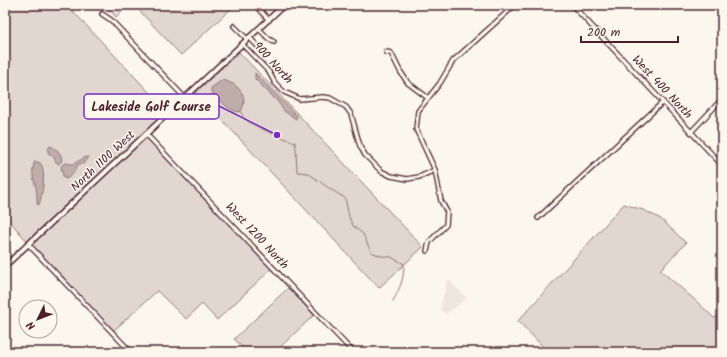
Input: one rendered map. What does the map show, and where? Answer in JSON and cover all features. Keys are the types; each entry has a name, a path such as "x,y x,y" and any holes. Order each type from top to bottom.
{"street":[{"path":"255,5 268,20"},
{"name":"North 1100 West","path":"5,266 284,5"},
{"path":"427,251 429,242 446,225 448,212 441,201 435,170 416,129 418,111 440,83 453,61 515,5"},
{"name":"West 400 North","path":"572,5 722,165"},
{"path":"102,14 112,20 185,98"},
{"path":"234,26 266,55"},
{"path":"259,29 269,40 274,42"},
{"name":"900 North","path":"242,44 269,72 275,83 284,92 300,99 330,98 346,107 351,114 364,156 381,171 391,176 407,179 419,177 435,170"},
{"path":"386,52 391,53 408,83 428,98"},
{"path":"691,132 722,100"},
{"path":"538,218 663,102"},
{"name":"West 1200 North","path":"146,134 353,352"},
{"path":"28,244 131,352"}],"shaded area":[{"path":"5,5 67,5 167,111 143,134 271,269 217,320 202,304 186,319 157,291 112,332 31,245 94,187 90,182 27,241 5,216"},
{"path":"105,5 129,5 116,17"},
{"path":"134,5 235,5 181,55"},
{"path":"239,52 423,247 379,288 196,92"},
{"path":"255,73 297,116 296,119 284,111 278,102 255,79"},
{"path":"222,80 233,84 243,95 244,100 241,111 236,112 226,106 211,92 211,88"},
{"path":"50,146 56,149 61,155 62,160 59,164 53,156 48,153"},
{"path":"86,157 89,157 83,164 78,164 70,177 65,179 61,166 65,163 73,164"},
{"path":"35,161 40,163 42,166 44,177 39,205 37,204 33,174"},
{"path":"624,204 643,210 661,219 686,243 660,270 714,318 722,316 722,352 548,352 518,321"},
{"path":"448,279 467,298 446,314 440,309"},
{"path":"288,288 314,315 275,352 247,352 234,339"}],"waterway":[{"path":"241,111 243,117 252,124 295,142 297,172 308,173 345,198 349,217 353,226 363,234 371,252 381,256 391,257 404,264 401,283 393,301"}],"place":[{"name":"Lakeside Golf Course","path":"277,135"}]}
